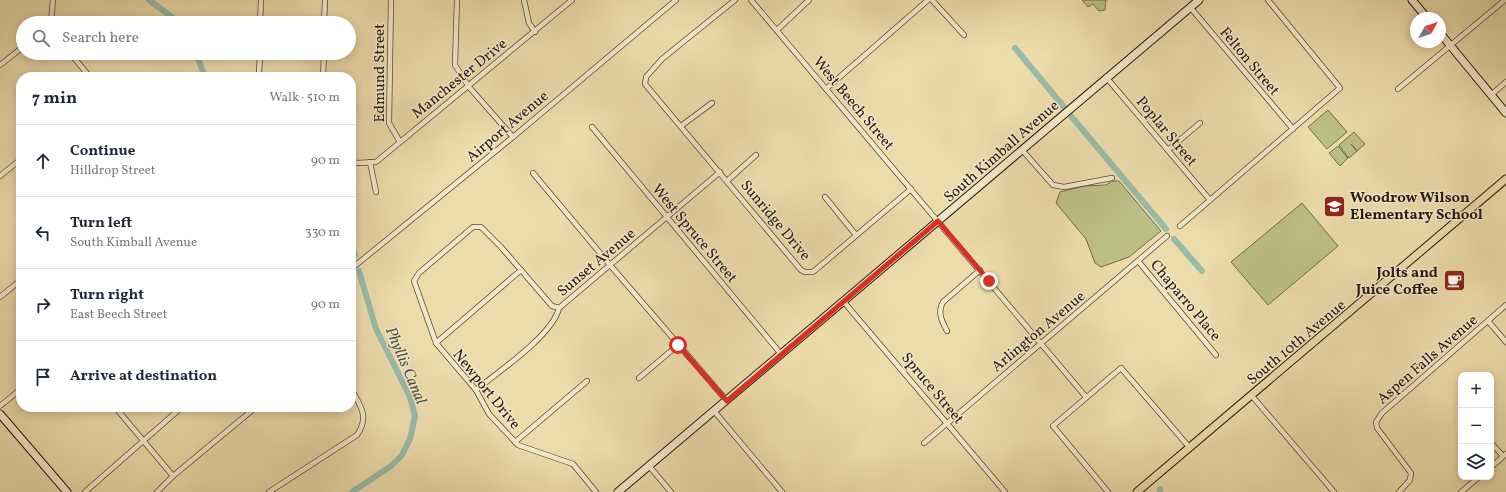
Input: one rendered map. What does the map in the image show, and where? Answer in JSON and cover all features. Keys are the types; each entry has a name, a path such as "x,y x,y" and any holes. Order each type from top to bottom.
{"main road":[{"name":"South 10th Avenue","path":"1137,492 1506,179"}],"street":[{"path":"52,16 53,0"},
{"path":"260,0 260,16"},
{"path":"324,16 325,0"},
{"name":"Edmund Street","path":"391,0 389,123 400,142"},
{"path":"457,0 455,65 469,87 513,137"},
{"path":"524,0 529,23 535,32"},
{"name":"Manchester Drive","path":"356,163 376,162 469,87 572,0"},
{"name":"Airport Avenue","path":"356,265 513,137 676,0"},
{"name":"Sunridge Drive","path":"735,0 662,59 646,76 646,84 801,270 805,272 813,272 911,189"},
{"name":"West Beech Street","path":"751,0 1086,397"},
{"path":"777,30 810,0"},
{"path":"826,89 928,0"},
{"path":"932,0 964,35"},
{"name":"South Kimball Avenue","path":"618,492 1198,0"},
{"path":"1180,226 1340,88 1268,0"},
{"path":"1412,0 1422,12"},
{"path":"1398,89 1505,0"},
{"name":"Felton Street","path":"1190,7 1293,129"},
{"path":"1446,41 1506,113"},
{"path":"0,65 16,52"},
{"path":"76,60 86,72"},
{"path":"259,72 260,60"},
{"path":"323,72 324,60"},
{"name":"Poplar Street","path":"1106,77 1210,200"},
{"path":"1491,95 1506,82"},
{"path":"682,126 712,103"},
{"path":"1168,150 1200,123"},
{"name":"West Spruce Street","path":"592,127 666,218 781,354"},
{"path":"1022,150 1053,185 1064,187 1112,178"},
{"path":"727,181 756,155"},
{"path":"370,162 376,192"},
{"path":"0,176 16,163"},
{"name":"Sunset Avenue","path":"476,390 536,342 553,324 558,316 559,308 720,172"},
{"path":"533,174 727,401"},
{"path":"825,197 856,235"},
{"name":"Newport Drive","path":"521,270 486,230 477,226 419,273 414,281 436,344 476,390 489,414 518,445 573,464 596,492"},
{"name":"Arlington Avenue","path":"924,443 1167,236"},
{"name":"Chaparro Place","path":"1138,261 1216,355"},
{"path":"436,344 521,270 552,306 559,308"},
{"path":"947,331 940,317 939,309 943,302 980,270"},
{"path":"0,297 16,284"},
{"name":"Spruce Street","path":"843,301 1005,492"},
{"name":"Aspen Falls Avenue","path":"1399,492 1410,480 1411,473 1377,428 1376,422 1382,413 1489,322 1506,305"},
{"path":"1489,322 1506,342"},
{"path":"639,378 678,345"},
{"path":"1108,492 1053,426 1121,368 1190,448"},
{"path":"515,442 587,381"},
{"path":"0,406 16,393"},
{"path":"1252,396 1334,492"},
{"path":"269,492 357,435 362,426 364,417 356,399"},
{"path":"714,411 782,492"},
{"path":"119,412 173,476"},
{"path":"85,492 176,412"},
{"path":"156,492 250,412"},
{"path":"0,414 67,492"},
{"path":"1492,444 1504,455 1494,463"},
{"path":"649,466 671,492"},
{"path":"1461,492 1475,480"}],"green space":[{"path":"1082,0 1106,0 1105,10 1099,11 1093,4 1088,7"},
{"path":"1328,110 1347,132 1327,149 1308,127"},
{"path":"1354,132 1365,144 1349,158 1339,145"},
{"path":"1338,146 1348,158 1340,166 1329,153"},
{"path":"1112,181 1119,181 1161,231 1129,257 1101,267 1095,263 1086,239 1056,203 1060,192 1084,186 1106,185"},
{"path":"1302,203 1338,246 1268,305 1231,262"}],"waterway":[{"name":"Phyllis Canal","path":"149,0 171,16"},
{"path":"1015,48 1064,107"},
{"name":"Phyllis Canal","path":"199,60 203,72"},
{"path":"1071,116 1166,229"},
{"path":"1174,239 1202,271"},
{"name":"Phyllis Canal","path":"352,492 391,466 402,455 410,439 415,416 410,397 376,329 359,271"}],"place":[{"name":"Woodrow Wilson Elementary School","path":"1335,206"},
{"name":"Jolts and Juice Coffee","path":"1454,281"}],"route":[{"path":"678,345 727,401 938,221 989,281"}]}
